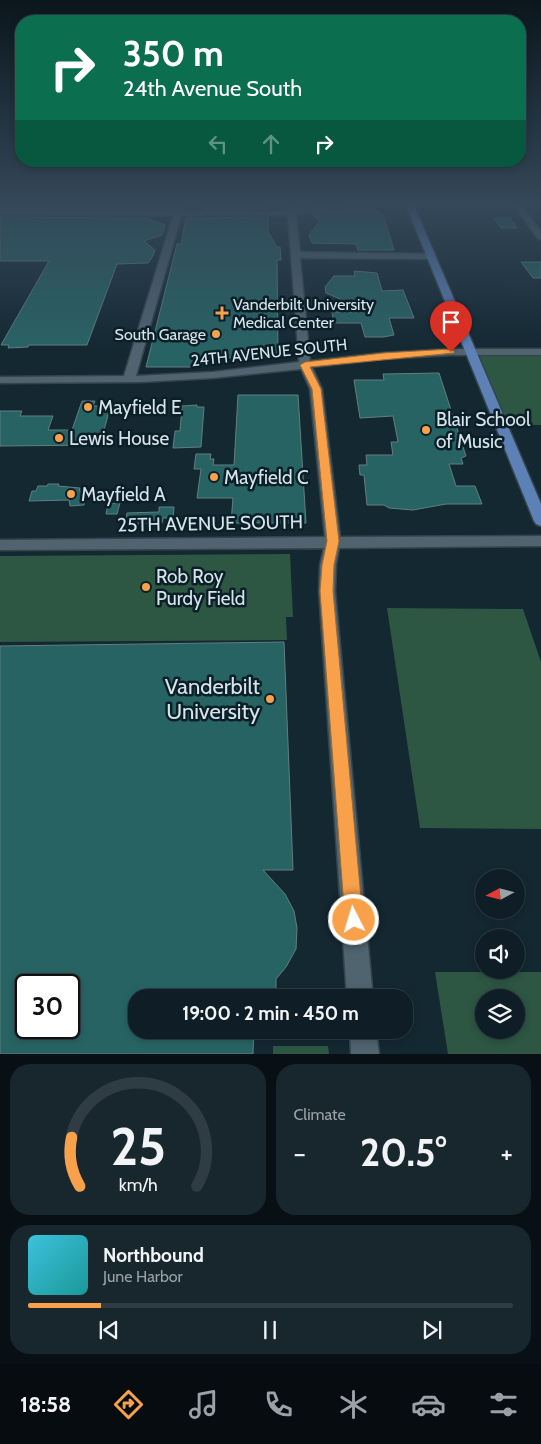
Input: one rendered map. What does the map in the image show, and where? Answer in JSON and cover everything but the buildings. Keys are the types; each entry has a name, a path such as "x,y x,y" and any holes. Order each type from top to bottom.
{"main road":[{"path":"428,252 541,521"}],"street":[{"path":"129,379 167,252"},
{"path":"295,252 305,365 316,389 333,541 328,565 327,591 359,989"},
{"path":"295,256 430,256"},
{"name":"24TH AVENUE SOUTH","path":"0,380 129,379 213,375 383,356 470,352 541,352"},
{"name":"25TH AVENUE SOUTH","path":"0,545 333,541 541,541"},
{"path":"364,1039 365,1054"}],"green space":[{"path":"470,352 541,352 541,425 500,425"},
{"name":"Rob Roy Purdy Field","path":"290,554 293,617 286,617 287,640 0,642 0,556"},
{"path":"387,608 523,609 541,662 541,829 420,828"},
{"path":"435,972 475,972 475,979 525,979 525,972 541,972 541,1054 448,1054"},
{"path":"273,1046 328,1046 329,1054 273,1054"}],"place":[{"name":"Vanderbilt University Medical Center","path":"222,313"},
{"name":"South Garage","path":"216,334"},
{"name":"Mayfield E","path":"88,407"},
{"name":"Blair School of Music","path":"426,430"},
{"name":"Lewis House","path":"59,438"},
{"name":"Mayfield C","path":"214,477"},
{"name":"Mayfield A","path":"71,494"},
{"name":"Rob Roy Purdy Field","path":"146,587"},
{"name":"Vanderbilt University","path":"270,699"}],"route":[{"path":"354,920 327,591 328,565 333,541 316,389 305,365 383,356 451,352"}]}
